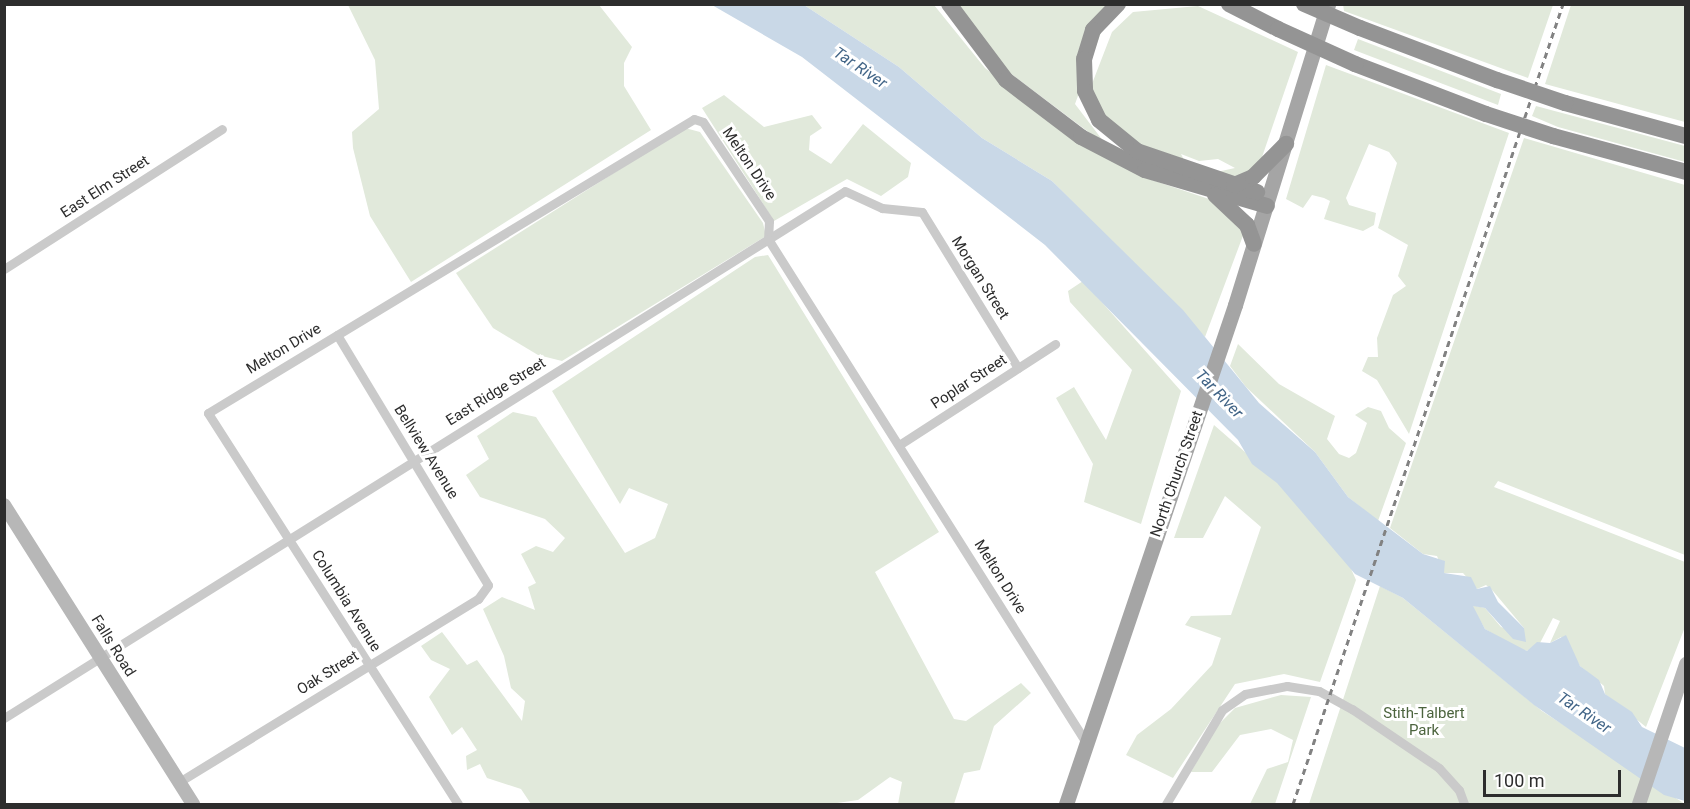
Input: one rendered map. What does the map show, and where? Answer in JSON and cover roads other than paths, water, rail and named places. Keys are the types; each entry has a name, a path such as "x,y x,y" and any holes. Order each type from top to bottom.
{"highway":[{"path":"949,4 1006,80 1041,111 1113,156 1207,189 1268,201"},
{"path":"1118,4 1093,30 1084,59 1084,82 1094,112 1137,151 1234,184 1268,201"},
{"path":"1219,4 1355,64 1486,114 1553,136 1686,172"},
{"path":"1229,4 1273,27"},
{"path":"1304,4 1360,28 1497,80 1564,103 1686,136"},
{"path":"1234,184 1253,177 1286,144"},
{"path":"1207,189 1239,216 1254,244"}],"main road":[{"name":"North Church Street","path":"1066,804 1235,305 1328,4"},
{"name":"Falls Road","path":"6,512 193,804"},
{"path":"1639,804 1686,664"}],"street":[{"name":"Melton Drive","path":"208,413 694,119 703,122 769,221 768,239 1087,744"},
{"name":"East Elm Street","path":"4,269 222,129"},
{"name":"East Ridge Street","path":"4,718 845,191 882,208 914,207"},
{"name":"Morgan Street","path":"914,207 1018,368"},
{"name":"Bellview Avenue","path":"337,335 488,585"},
{"name":"Poplar Street","path":"899,445 1055,344"},
{"name":"Columbia Avenue","path":"208,413 458,804"},
{"name":"Oak Street","path":"179,782 478,599 488,585"},
{"path":"1166,804 1222,710 1245,694 1274,686 1309,689 1352,709 1446,774 1464,804"}],"water":[{"name":"Tar River","path":"712,5 804,5 899,67 982,138 1052,181 1183,310 1259,403 1315,452 1348,497 1423,554 1445,561 1444,573 1471,577 1477,589 1490,586 1498,602 1524,628 1526,642 1513,639 1485,608 1473,606 1485,629 1527,651 1537,642 1550,643 1566,635 1580,666 1599,680 1605,694 1632,712 1642,727 1685,748 1685,801 1664,795 1534,705 1403,598 1355,574 1277,483 1252,464 1238,440 1045,245 802,57"}],"railway":[{"path":"1293,804 1563,4"}],"park label":[{"name":"Stith-Talbert Park","path":"1424,722"}]}
